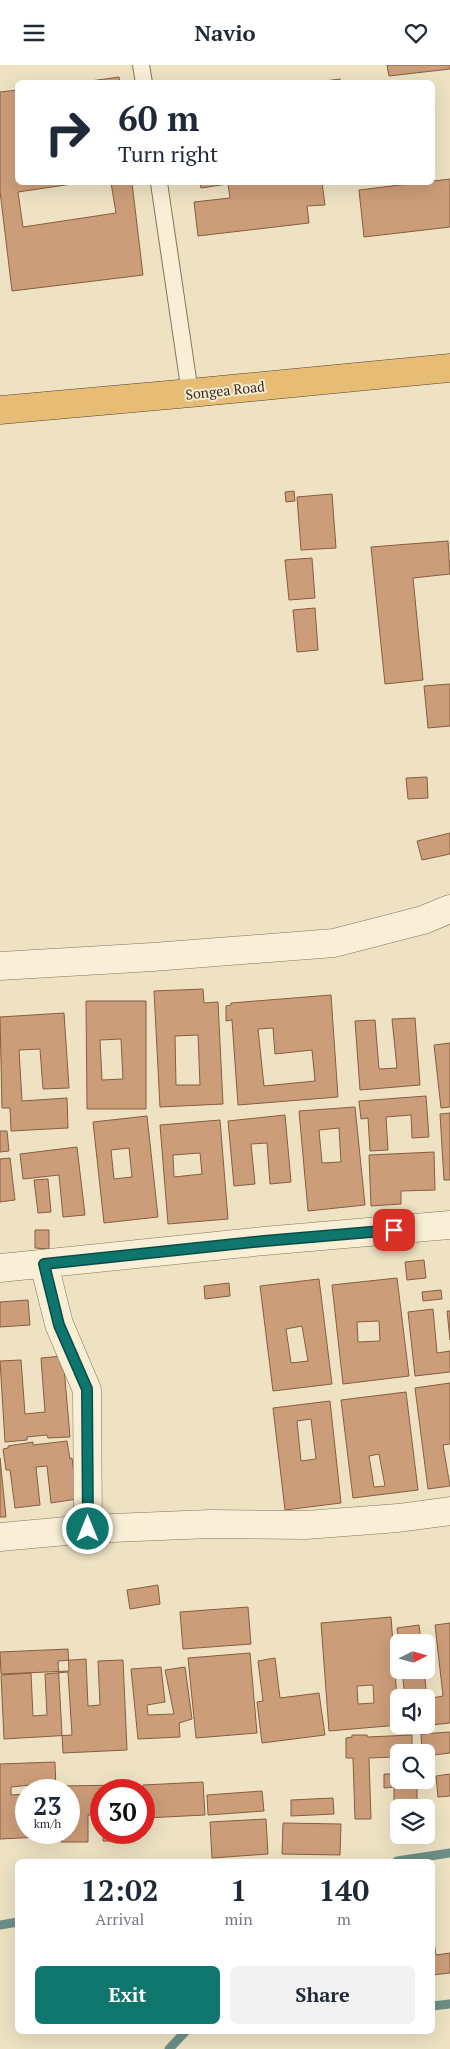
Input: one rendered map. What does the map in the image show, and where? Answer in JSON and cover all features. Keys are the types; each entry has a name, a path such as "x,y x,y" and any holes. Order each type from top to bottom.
{"highway":[{"name":"Songea Road","path":"0,409 450,368"}],"street":[{"path":"0,966 153,957 334,943 423,920 450,909"},
{"path":"0,1268 264,1241 450,1225"},
{"path":"44,1264 59,1325 87,1389 88,1529"},
{"path":"0,1537 88,1529 210,1524 306,1525 398,1518 450,1511"}],"lane":[{"path":"141,65 144,80"},
{"path":"159,185 190,393"}],"building":[{"path":"387,65 450,65 450,69 389,76"},
{"path":"119,77 120,80 98,80"},
{"path":"15,90 15,185 65,185 18,192 23,227 116,213 111,185 132,185 143,275 12,291 0,191 0,92"},
{"path":"450,179 450,227 364,237 359,190 400,185 435,185 435,181"},
{"path":"200,185 221,185 201,188"},
{"path":"228,185 322,185 325,205 307,206 309,223 198,236 194,202 230,198"},
{"path":"294,491 295,501 286,502 285,492"},
{"path":"332,494 336,548 301,550 297,497"},
{"path":"448,541 450,574 413,578 423,680 385,684 371,547"},
{"path":"312,558 315,598 289,600 285,560"},
{"path":"315,608 318,650 297,652 293,610"},
{"path":"450,684 450,726 428,728 424,686"},
{"path":"427,777 428,798 408,799 406,778"},
{"path":"450,833 450,854 422,860 417,841"},
{"path":"203,989 204,1003 218,1002 223,1104 160,1107 154,991","holes":["198,1035 200,1085 176,1085 175,1036"]},
{"path":"331,995 338,1097 238,1105 232,1020 226,1021 226,1006 231,1005 231,1003","holes":["273,1028 275,1054 312,1050 315,1081 264,1086 258,1029"]},
{"path":"86,1001 146,1001 146,1109 87,1109","holes":["121,1039 123,1079 102,1080 100,1040"]},
{"path":"64,1013 69,1088 43,1089 40,1049 19,1050 22,1101 67,1098 68,1128 11,1131 10,1108 2,1108 0,1017"},
{"path":"415,1018 420,1085 360,1090 355,1021 375,1020 379,1069 397,1068 392,1019"},
{"path":"450,1043 450,1107 441,1108 434,1045"},
{"path":"426,1096 429,1137 412,1138 411,1115 386,1117 388,1150 370,1151 368,1118 361,1119 359,1101"},
{"path":"355,1107 365,1205 308,1211 299,1111","holes":["339,1128 341,1162 322,1163 319,1130"]},
{"path":"450,1113 450,1180 444,1180 440,1114"},
{"path":"285,1115 291,1182 270,1184 267,1143 251,1144 255,1184 234,1186 228,1121"},
{"path":"147,1116 158,1217 104,1223 93,1122","holes":["129,1148 132,1177 114,1179 111,1150"]},
{"path":"220,1120 228,1219 168,1224 160,1125","holes":["200,1153 202,1174 174,1177 173,1155"]},
{"path":"0,1131 7,1131 9,1151 0,1152"},
{"path":"77,1147 85,1215 63,1217 59,1175 23,1179 20,1154"},
{"path":"434,1152 435,1190 401,1191 401,1204 371,1206 369,1155"},
{"path":"10,1158 15,1200 0,1202 0,1159"},
{"path":"48,1179 51,1212 38,1213 34,1180"},
{"path":"35,1230 49,1230 49,1249 35,1248"},
{"path":"424,1260 426,1278 407,1280 405,1262"},
{"path":"397,1278 409,1376 343,1384 332,1285","holes":["379,1321 380,1341 358,1342 357,1322"]},
{"path":"319,1279 332,1384 273,1391 260,1286","holes":["302,1326 308,1361 291,1363 286,1329"]},
{"path":"229,1283 230,1296 205,1299 204,1286"},
{"path":"441,1290 442,1299 423,1301 422,1292"},
{"path":"28,1300 30,1325 0,1327 0,1302"},
{"path":"433,1309 437,1353 450,1351 450,1372 415,1376 408,1312"},
{"path":"447,1311 450,1311 450,1340"},
{"path":"63,1356 70,1437 48,1438 47,1435 27,1437 27,1440 5,1442 0,1361 21,1360 25,1414 45,1412 41,1358"},
{"path":"450,1383 450,1444 443,1445 450,1486 428,1489 415,1388"},
{"path":"406,1392 418,1490 353,1498 341,1400","holes":["379,1454 385,1486 374,1487 369,1456"]},
{"path":"330,1401 341,1503 285,1510 273,1408","holes":["311,1419 316,1459 301,1461 297,1421"]},
{"path":"67,1441 70,1459 72,1458 77,1499 51,1503 47,1466 36,1467 40,1505 15,1508 10,1470 6,1470 3,1449 8,1448 8,1446 33,1442 33,1445"},
{"path":"0,1458 6,1517 0,1517"},
{"path":"158,1585 160,1604 130,1609 127,1590"},
{"path":"248,1607 251,1644 183,1649 180,1612"},
{"path":"391,1617 392,1634 390,1634 390,1679 396,1679 396,1689 390,1689 390,1726 329,1731 321,1623","holes":["373,1685 374,1703 358,1704 357,1686"]},
{"path":"450,1623 450,1723 435,1725 435,1698 443,1696 435,1625"},
{"path":"419,1625 420,1634 398,1634 397,1628"},
{"path":"68,1649 69,1671 1,1674 0,1652"},
{"path":"250,1653 257,1733 196,1738 188,1658"},
{"path":"275,1658 280,1698 319,1693 325,1735 262,1743 257,1702 263,1701 258,1661"},
{"path":"86,1659 88,1706 100,1705 98,1661 123,1660 127,1750 63,1753 58,1661"},
{"path":"161,1667 165,1702 147,1705 148,1715 174,1714 165,1670 185,1667 192,1719 179,1723 180,1737 138,1739 131,1669"},
{"path":"68,1672 72,1735 4,1739 1,1675 31,1673 33,1716 47,1715 45,1674"},
{"path":"403,1679 425,1679 426,1689 404,1689"},
{"path":"450,1732 450,1753 435,1755 435,1744 422,1744 421,1734"},
{"path":"352,1735 367,1735 368,1737 412,1735 412,1744 390,1744 390,1757 369,1758 371,1819 355,1819 353,1758 346,1758 346,1738 352,1737"},
{"path":"55,1762 56,1779 15,1779 15,1787 11,1787 11,1795 15,1795 15,1838 0,1839 0,1764"},
{"path":"384,1774 390,1774 390,1787 384,1788"},
{"path":"450,1774 450,1796 438,1797 436,1776"},
{"path":"203,1782 205,1815 155,1818 155,1784"},
{"path":"80,1786 90,1786 88,1842 80,1842"},
{"path":"394,1789 417,1789 417,1799 394,1799"},
{"path":"262,1791 264,1811 208,1815 207,1795"},
{"path":"333,1798 334,1814 291,1816 291,1800"},
{"path":"266,1819 268,1854 212,1858 210,1822"},
{"path":"283,1823 341,1824 340,1855 282,1854"},
{"path":"435,1949 436,1955 450,1953 450,1973 435,1975"}],"waterway":[{"path":"410,1859 450,1853"},
{"path":"0,1925 15,1922"},
{"path":"435,2006 450,2004"},
{"path":"169,2049 183,2034"}],"route":[{"path":"88,1529 87,1389 59,1325 44,1264 264,1241 394,1230"}]}
